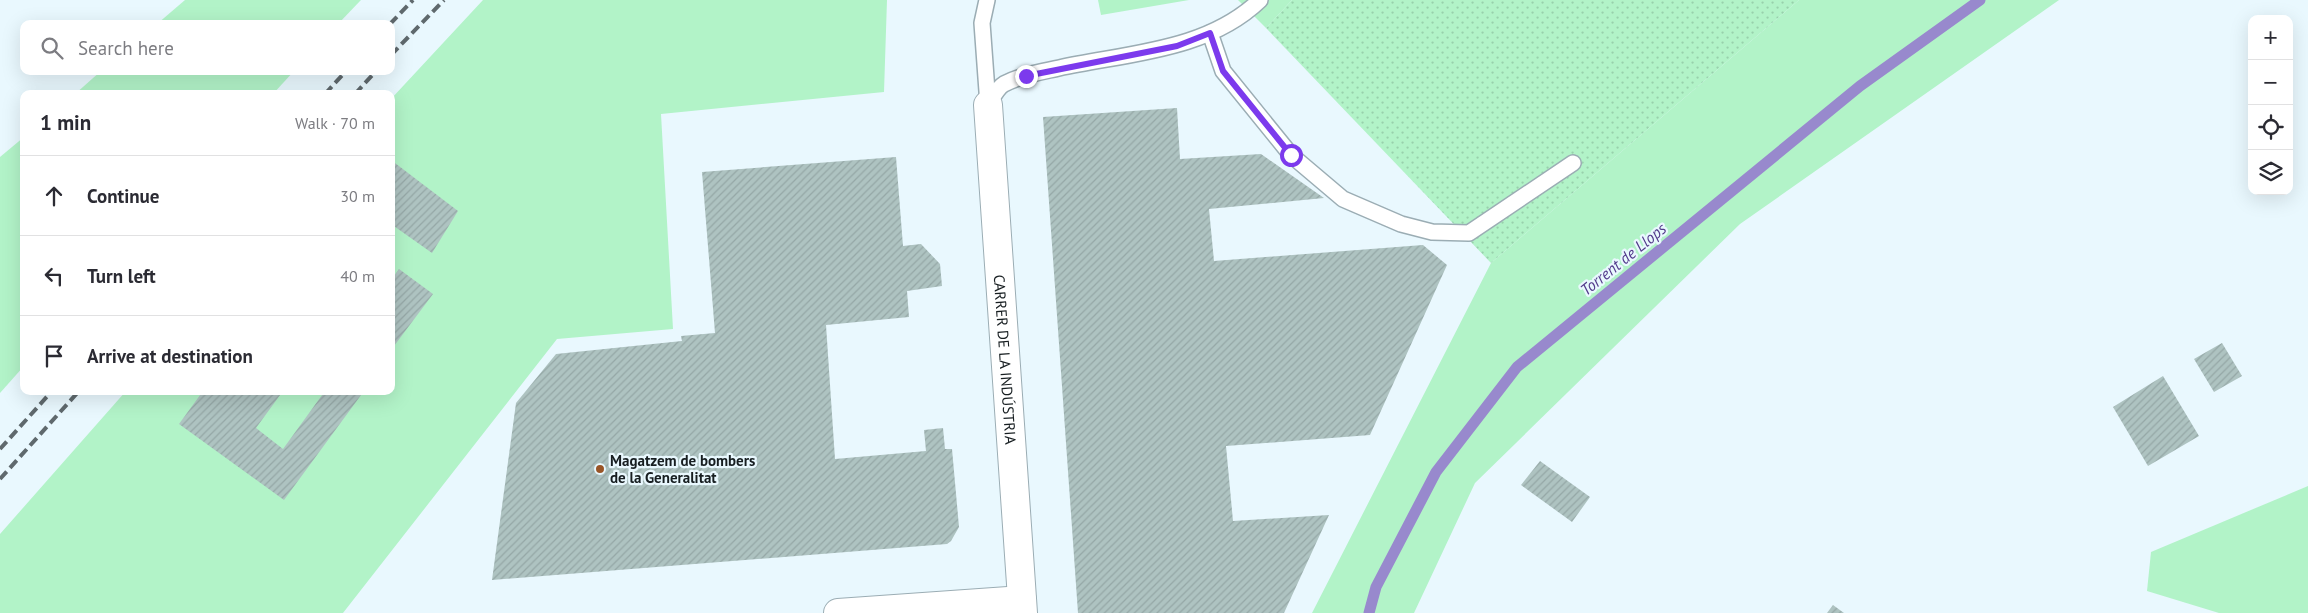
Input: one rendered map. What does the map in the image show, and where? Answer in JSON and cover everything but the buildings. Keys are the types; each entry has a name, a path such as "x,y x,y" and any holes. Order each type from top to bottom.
{"street":[{"name":"CARRER DE LA INDÚSTRIA","path":"988,105 1022,607"},
{"path":"838,613 1022,607"}],"lane":[{"path":"987,0 982,22 988,105"},
{"path":"988,105 1002,85 1026,76 1177,46 1210,33 1248,11 1260,0"},
{"path":"1210,33 1223,71 1291,155 1344,199 1400,224 1432,232 1469,233 1572,163"}],"green space":[{"path":"185,0 361,0 342,20 162,20"},
{"path":"483,0 887,0 884,92 661,114 673,329 557,339 343,613 0,613 0,534 122,395 395,395 395,95"},
{"path":"1098,0 1189,0 1101,15"},
{"path":"1238,0 1292,0 1266,28"},
{"path":"1292,0 1799,0 1491,263 1266,28"},
{"path":"1799,0 2059,0 1740,224 1475,483 1414,613 1312,613 1491,263"},
{"path":"96,75 290,75 277,90 80,90"},
{"path":"20,140 20,370 0,393 0,157"},
{"path":"2308,486 2308,613 2219,613 2147,591 2151,552"}],"waterway":[{"name":"Torrent de Llops","path":"1369,613 1376,587 1436,472 1517,367 1860,86 1980,0"}],"railway":[{"path":"394,20 413,0"},
{"path":"395,51 444,0"},
{"path":"329,90 342,75"},
{"path":"359,90 372,75"},
{"path":"0,449 48,395"},
{"path":"0,479 75,395"}],"place":[{"name":"Magatzem de bombers de la Generalitat","path":"600,469"}],"route":[{"path":"1026,76 1082,63 1177,46 1210,33 1215,54 1223,71 1291,155"}]}
